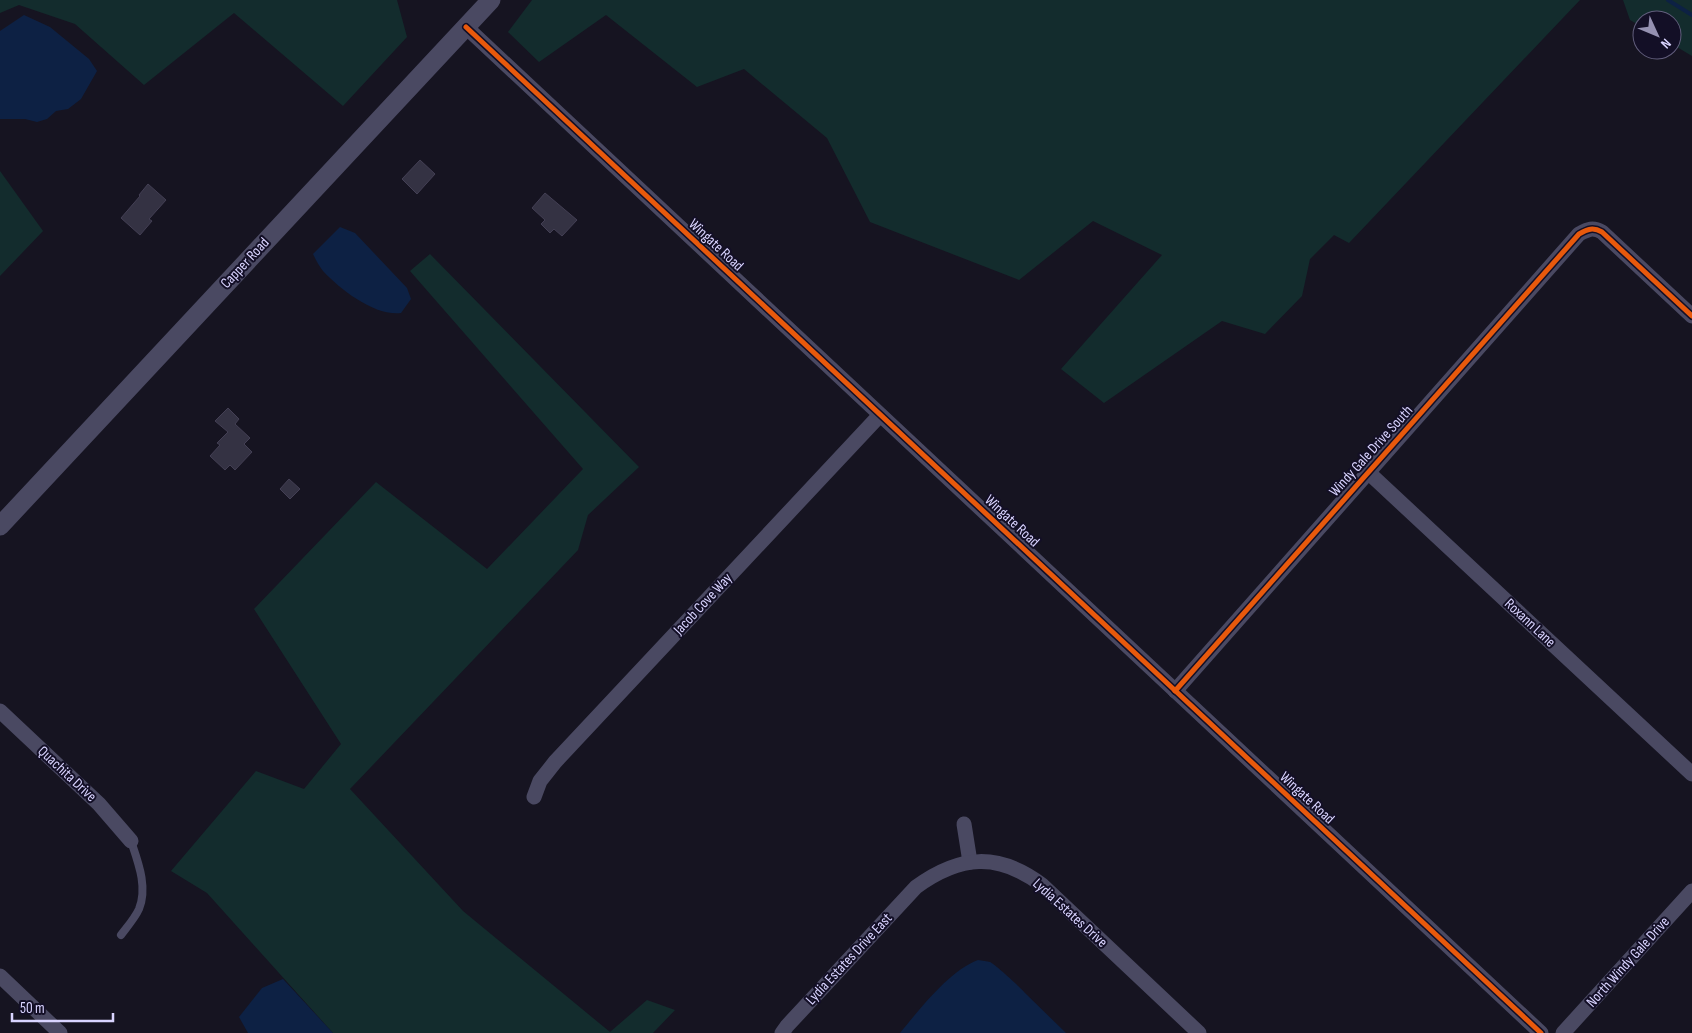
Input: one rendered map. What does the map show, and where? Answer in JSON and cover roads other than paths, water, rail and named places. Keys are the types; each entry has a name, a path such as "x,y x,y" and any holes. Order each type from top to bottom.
{"street":[{"name":"Capper Road","path":"0,526 491,0"},
{"name":"Wingate Road","path":"466,27 1541,1033"},
{"name":"Windy Gale Drive South","path":"1175,691 1579,234 1594,228 1602,232 1692,316"},
{"name":"Jacob Cove Way","path":"534,797 540,781 556,762 880,415"},
{"name":"Roxann Lane","path":"1369,473 1692,774"},
{"name":"Quachita Drive","path":"0,711 99,804 131,841"},
{"path":"964,824 970,862"},
{"name":"Lydia Estates Drive","path":"916,887 933,875 952,866 970,862 996,862 1030,876 1199,1033"},
{"name":"Lydia Estates Drive East","path":"782,1033 916,887"},
{"name":"North Windy Gale Drive","path":"1563,1033 1692,891"},
{"path":"0,976 60,1033"}],"lane":[{"path":"121,935 138,910 143,892 140,869 131,841"}],"water":[{"path":"24,15 50,27 89,59 97,71 81,99 68,109 56,111 47,119 37,122 25,119 0,119 0,31"},
{"path":"340,227 355,233 407,288 411,299 401,313 391,313 369,306 339,286 322,269 313,254"},
{"path":"978,960 990,962 998,968 1066,1033 900,1033 946,981 967,965"},
{"path":"283,979 333,1033 248,1033 239,1017 262,988"}],"waterway":[{"path":"1668,0 1692,15"}]}
